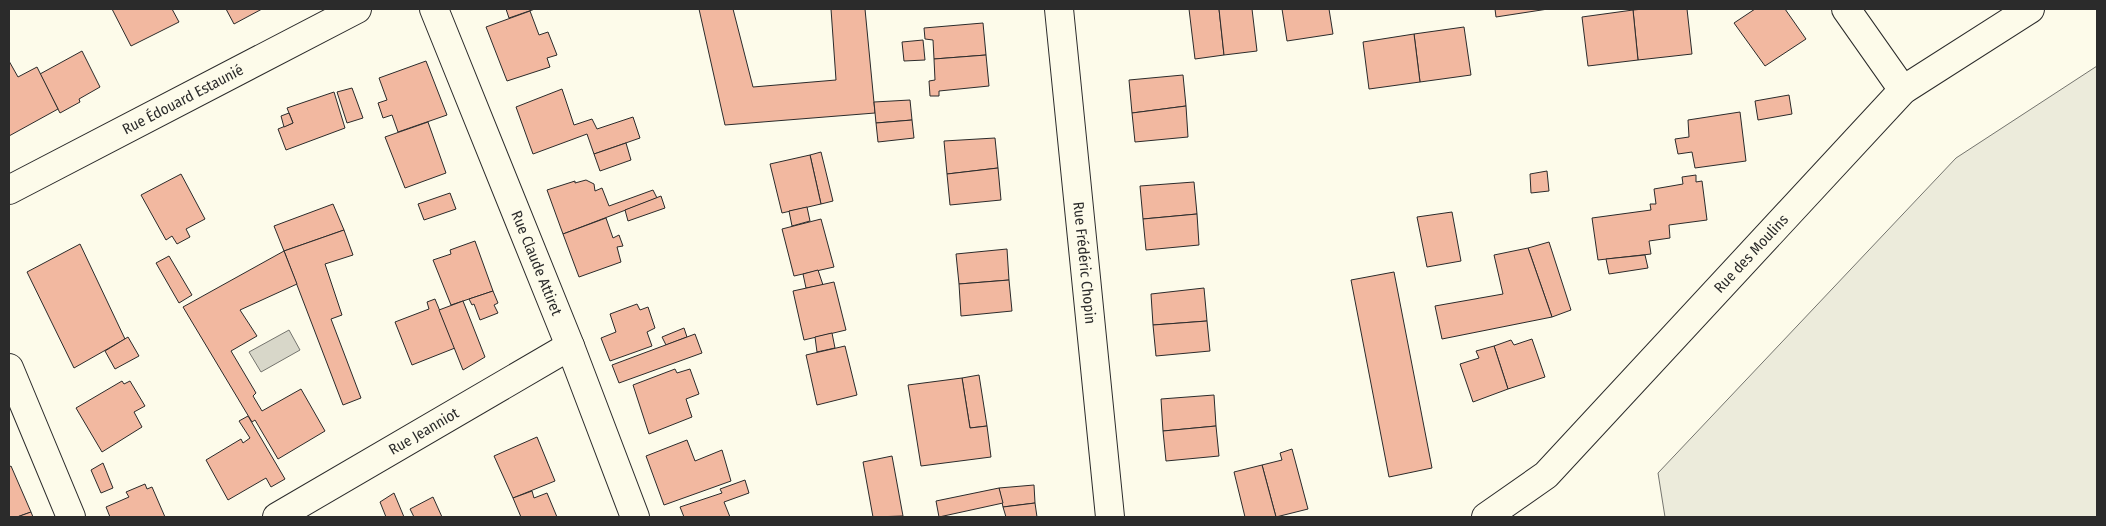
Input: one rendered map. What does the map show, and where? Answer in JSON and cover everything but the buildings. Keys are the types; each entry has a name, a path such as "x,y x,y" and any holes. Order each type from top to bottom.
{"street":[{"name":"Rue Édouard Estaunié","path":"9,190 357,9"},
{"name":"Rue Claude Attiret","path":"434,9 570,346 634,517"},
{"name":"Rue Frédéric Chopin","path":"1059,9 1110,517"},
{"path":"1846,9 1903,90"},
{"name":"Rue des Moulins","path":"1486,517 1546,475 1903,90 2030,9"},
{"name":"Rue Jeanniot","path":"277,517 570,346"},
{"path":"9,368 71,517"}],"shaded area":[{"path":"2097,66 2097,517 1665,517 1658,473 1956,158"},
{"path":"289,330 300,350 261,372 249,352"}]}
